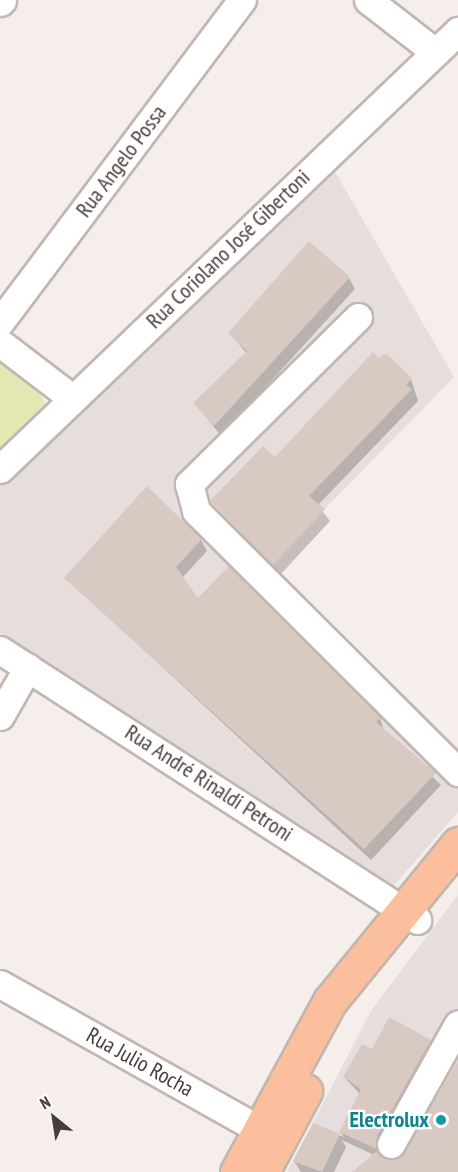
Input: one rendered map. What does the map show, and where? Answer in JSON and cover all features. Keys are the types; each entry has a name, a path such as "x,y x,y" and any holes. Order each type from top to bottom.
{"main road":[{"path":"237,1172 269,1135 409,913 458,844"},
{"path":"409,913 458,875"},
{"path":"262,1172 269,1135"}],"street":[{"name":"Rua Angelo Possa","path":"0,322 243,0"},
{"path":"368,0 435,52"},
{"name":"Rua Coriolano José Gibertoni","path":"0,469 458,32"},
{"path":"357,317 189,484 196,512 458,772"},
{"path":"0,343 72,398"},
{"name":"Rua André Rinaldi Petroni","path":"0,650 409,913"},
{"path":"0,716 28,668"},
{"name":"Rua Julio Rocha","path":"0,984 269,1135"},
{"path":"391,1144 458,1024"}],"shaded area":[{"path":"331,165 454,377 271,564 458,760 458,812 390,890 0,633 0,483"},
{"name":"Electrolux","path":"458,895 458,1172 287,1172 371,1011"}],"green space":[{"path":"0,363 31,382 47,405 0,451"}],"building":[{"path":"309,241 350,277 214,426 193,403 247,351 228,333"},
{"path":"373,352 379,358 386,353 412,378 406,385 412,389 309,496 325,509 273,565 210,501 263,446 275,457"},
{"path":"147,486 202,539 176,567 198,598 229,566 381,718 376,722 436,773 364,849 64,578"},
{"path":"389,1017 431,1040 377,1136 377,1149 339,1132 361,1089 343,1077 362,1044 372,1049"},
{"name":"Electrolux","path":"458,1061 458,1172 352,1172 377,1151 391,1160 404,1152"},
{"path":"313,1123 340,1134 322,1172 293,1161"}],"place":[{"name":"Electrolux","path":"441,1120"}]}
